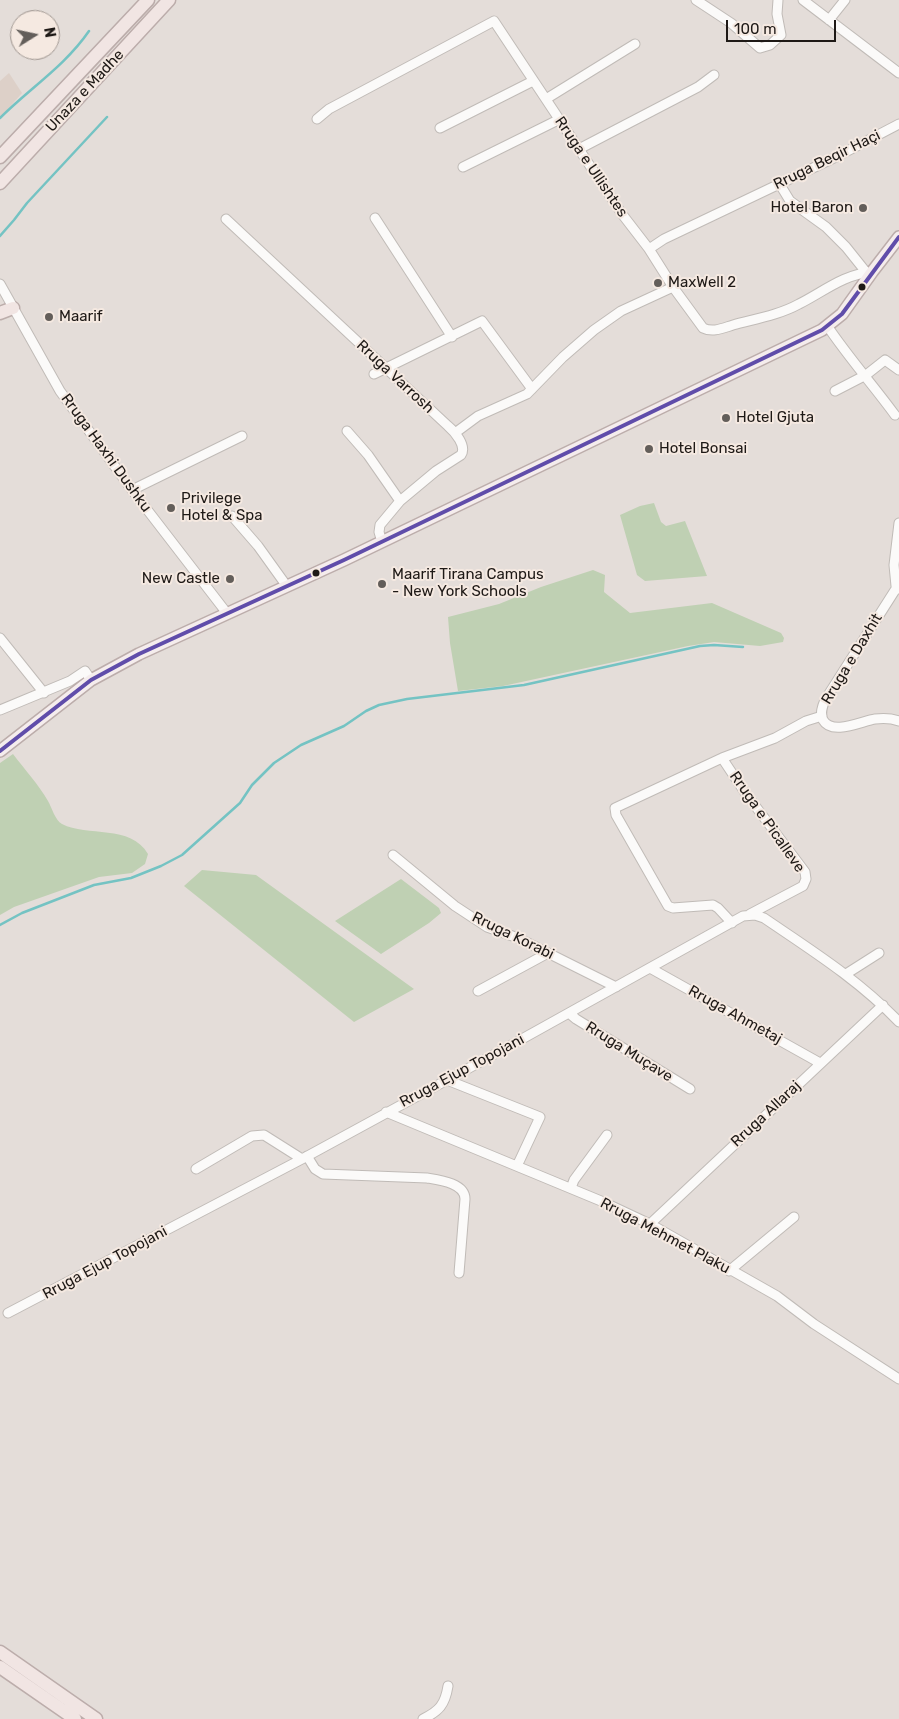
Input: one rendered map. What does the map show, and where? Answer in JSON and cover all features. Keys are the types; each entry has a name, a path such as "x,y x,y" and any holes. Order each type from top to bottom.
{"highway":[{"name":"Unaza e Madhe","path":"0,157 148,0"},
{"name":"Unaza e Madhe","path":"0,182 169,0"},
{"path":"0,146 6,139 30,126"},
{"path":"0,193 27,163 41,139"},
{"path":"0,313 7,305"},
{"path":"0,1652 96,1719"},
{"path":"0,1667 75,1719"}],"main road":[{"path":"0,751 91,680 147,650 226,612 382,542 828,327 842,314 869,272 899,238"}],"street":[{"path":"696,0 731,23 760,48 770,45 781,35 777,14 778,0"},
{"path":"803,0 899,73"},
{"path":"829,20 844,0"},
{"name":"Rruga e Ullishtes","path":"317,119 338,104 494,21 622,214 649,249 700,325 711,330 782,312 800,304 835,283 858,273 869,272"},
{"path":"546,100 635,44"},
{"path":"579,149 698,87 714,75"},
{"path":"440,128 534,81"},
{"path":"463,167 560,119"},
{"name":"Rruga Beqir Haçi","path":"649,249 664,238 874,139 899,124"},
{"path":"779,183 790,201 826,227 869,272"},
{"path":"374,218 452,337"},
{"name":"Rruga Varrosh","path":"226,219 455,433"},
{"name":"Rruga Haxhi Dushku","path":"0,284 7,305 60,391 132,490 226,612"},
{"path":"382,542 379,532 380,525 400,501 436,471 463,454 463,448 455,433 478,416 527,394 563,357 594,330 621,311 674,287"},
{"path":"374,374 482,321 532,388"},
{"path":"828,327 848,356 866,375 895,415"},
{"path":"835,391 866,375 885,360 899,370"},
{"path":"347,431 368,456 400,501"},
{"path":"132,490 242,436"},
{"path":"232,516 258,546 286,585"},
{"path":"898,586 894,565 899,523"},
{"name":"Rruga e Daxhit","path":"898,586 825,700 822,716 827,725 837,728 882,718 899,721"},
{"path":"0,638 44,692"},
{"path":"0,710 70,681 85,671 91,680"},
{"name":"Rruga e Picalleve","path":"732,923 713,905 673,908 668,906 615,810 618,806 722,758 775,738 806,721 822,716"},
{"name":"Rruga e Picalleve","path":"722,758 805,872 806,879 803,886 750,914"},
{"name":"Rruga Korabi","path":"393,854 455,906 479,922 518,938 616,987"},
{"path":"750,914 764,918 846,974 883,1005 899,1022"},
{"name":"Rruga Ejup Topojani","path":"8,1313 304,1157 750,914"},
{"path":"478,991 548,953"},
{"path":"846,974 879,953"},
{"name":"Rruga Ahmetaj","path":"650,968 820,1063"},
{"name":"Rruga Allaraj","path":"650,1224 883,1005"},
{"name":"Rruga Muçave","path":"569,1013 690,1089"},
{"path":"447,1080 540,1117 517,1166"},
{"name":"Rruga Mehmet Plaku","path":"386,1112 571,1188 650,1224 777,1296 814,1324 899,1379"},
{"path":"196,1169 252,1136 264,1135 304,1157 315,1169 323,1174 427,1178 461,1188 465,1194 459,1273"},
{"path":"571,1188 574,1180 607,1135"},
{"path":"730,1271 794,1217"},
{"path":"423,1719 438,1712 447,1693 448,1686"}],"shaded area":[{"path":"9,73 22,93 0,118 0,81"}],"green space":[{"path":"654,503 661,522 666,526 685,521 707,576 645,581 637,575 620,515 640,506"},
{"path":"593,570 605,575 604,592 630,613 712,603 781,633 784,638 783,642 760,646 714,642 503,686 458,691 448,617 499,604 541,587"},
{"path":"13,754 40,789 62,824 72,828 131,838 148,854 145,864 132,873 99,877 14,907 0,915 0,763"},
{"path":"202,870 256,875 414,989 354,1022 184,886"},
{"path":"401,879 439,908 441,913 381,954 335,921"}],"waterway":[{"path":"0,118 58,66 80,44 89,31"},
{"path":"0,236 27,203 107,117"},
{"path":"0,925 22,913 94,885 131,878 182,855 240,803 252,785 274,763 301,745 344,726 366,711 379,705 407,699 524,685 700,646 743,647"}],"transit line":[{"path":"0,751 91,680 139,654 344,560 822,330 842,314 899,237"}],"place":[{"name":"Hotel Baron","path":"863,208"},
{"name":"MaxWell 2","path":"658,283"},
{"name":"Maarif","path":"49,317"},
{"name":"Hotel Gjuta","path":"726,418"},
{"name":"Hotel Bonsai","path":"649,449"},
{"name":"Privilege Hotel & Spa","path":"171,508"},
{"name":"New Castle","path":"230,579"},
{"name":"Maarif Tirana Campus - New York Schools","path":"382,584"}]}
